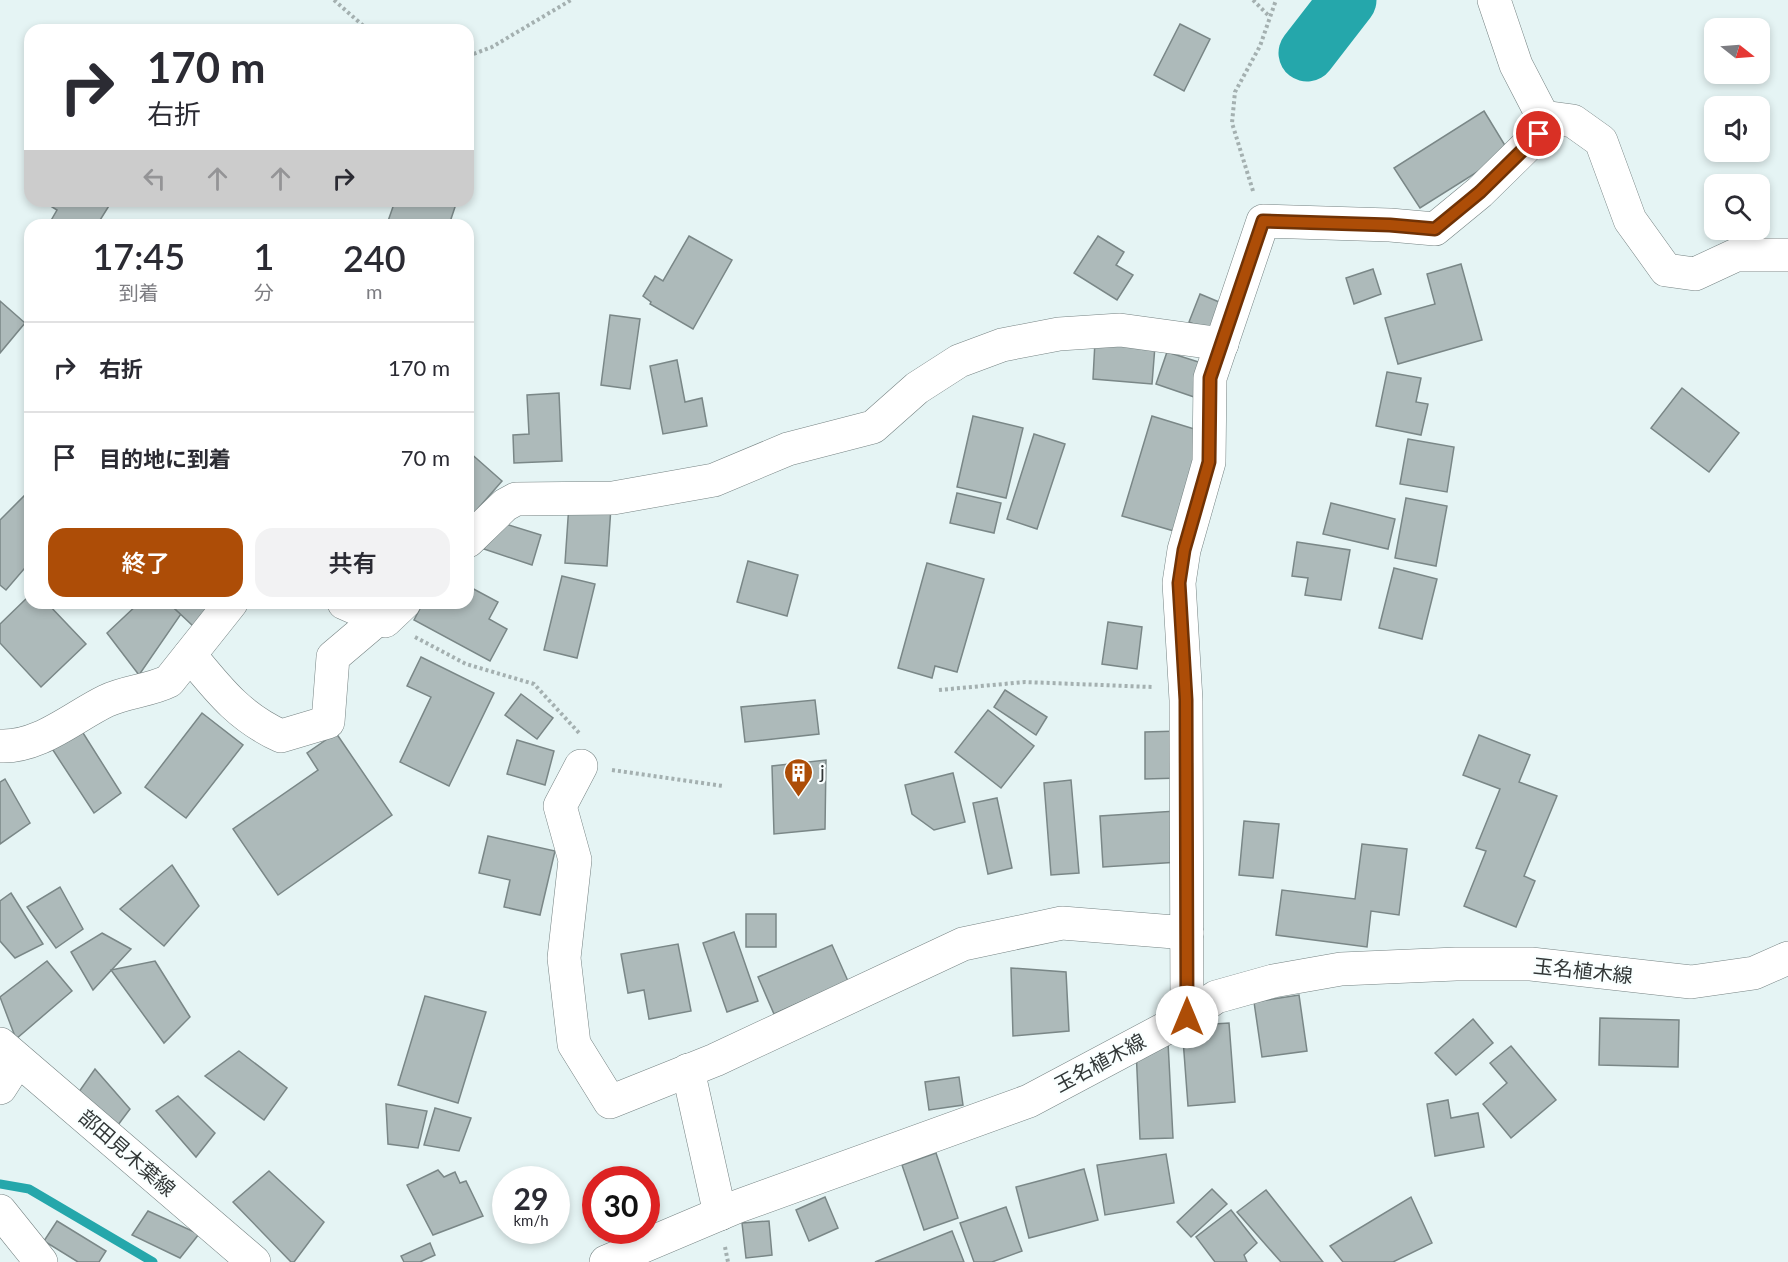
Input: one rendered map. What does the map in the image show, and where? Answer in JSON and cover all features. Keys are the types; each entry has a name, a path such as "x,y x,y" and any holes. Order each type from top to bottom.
{"street":[{"path":"1187,1017 1185,688 1179,583 1184,550 1209,462 1210,378 1263,221 1390,225 1435,229 1480,192 1539,134 1544,117 1516,65 1494,0"},
{"path":"1544,117 1573,120 1601,141 1630,220 1666,270 1695,274 1736,255 1788,255"},
{"path":"474,535 505,505 516,499 613,498 714,480 788,449 873,427 917,388 958,361 1002,345 1059,334 1120,330 1222,344"},
{"path":"0,746 12,746 61,729 106,701 127,693 155,688 169,681 226,609"},
{"path":"369,609 389,614"},
{"path":"190,655 229,702 265,729 280,736 328,722 333,657 389,614"},
{"path":"581,765 560,806 575,860 564,958 574,1044 610,1102 725,1055 963,944 1062,923 1187,933"},
{"name":"玉名植木線","path":"606,1262 720,1214 1029,1101 1187,1017 1216,997 1273,981 1341,969 1456,964 1531,964 1691,982 1754,973 1788,958"},
{"path":"0,1088 9,1052"},
{"name":"部田見木葉線","path":"9,1052 254,1262"},
{"path":"688,1070 720,1214"},
{"path":"0,1210 41,1262"}],"path":[{"path":"334,0 361,24"},
{"path":"474,54 492,46 571,0"},
{"path":"1253,0 1269,16"},
{"path":"1263,221 1232,123 1235,92 1260,46 1276,0"},
{"path":"389,614 466,664 534,684 584,739 581,765 723,786"},
{"path":"939,690 1024,682 1185,688"}],"building":[{"path":"1180,24 1210,39 1184,91 1154,75"},
{"path":"1484,111 1509,152 1420,208 1394,168"},
{"path":"52,207 108,207 101,219 52,219 57,210"},
{"path":"393,207 455,207 451,219 389,219"},
{"path":"689,236 732,260 693,329 650,304 651,302 643,296 655,276 663,281"},
{"path":"1098,236 1124,252 1116,265 1133,275 1117,300 1074,273"},
{"path":"1461,264 1482,340 1398,364 1385,318 1435,304 1427,274"},
{"path":"1373,269 1381,294 1354,304 1346,278"},
{"path":"1200,294 1231,307 1220,335 1189,322"},
{"path":"0,301 24,324 0,353"},
{"path":"610,315 640,319 630,389 601,385"},
{"path":"1095,341 1155,346 1152,384 1093,379"},
{"path":"1167,352 1208,365 1197,398 1156,384"},
{"path":"677,360 685,402 702,398 707,426 663,434 650,366"},
{"path":"1387,372 1421,378 1416,402 1428,404 1421,435 1376,426"},
{"path":"1682,388 1739,433 1709,472 1651,428"},
{"path":"559,393 562,461 514,463 513,435 529,434 527,395"},
{"path":"973,416 1023,428 1006,498 957,487"},
{"path":"1152,416 1204,432 1174,531 1122,516"},
{"path":"1034,434 1065,444 1037,529 1007,519"},
{"path":"1408,439 1454,447 1447,492 1400,484"},
{"path":"474,456 502,481 474,513"},
{"path":"957,493 1001,503 994,533 950,523"},
{"path":"24,496 24,569 6,590 0,585 0,520"},
{"path":"1406,498 1447,506 1436,566 1395,558"},
{"path":"1331,503 1395,519 1388,549 1323,534"},
{"path":"569,504 611,507 607,566 565,563"},
{"path":"493,520 541,535 532,565 484,549"},
{"path":"1297,542 1350,550 1341,600 1305,595 1308,578 1292,576"},
{"path":"748,561 798,575 787,616 737,602"},
{"path":"927,563 984,579 957,672 935,666 932,678 898,668"},
{"path":"1394,568 1437,579 1422,639 1379,628"},
{"path":"562,576 595,584 577,658 544,650"},
{"path":"474,589 498,602 489,619 507,629 490,661 414,620 420,609 474,609"},
{"path":"24,601 24,609 53,609 86,644 41,687 0,643 0,624"},
{"path":"133,609 175,609 181,614 139,675 107,633"},
{"path":"175,609 209,609 194,627"},
{"path":"1108,622 1142,627 1137,669 1102,664"},
{"path":"421,657 494,693 449,786 400,762 431,697 407,686"},
{"path":"1005,690 1047,717 1036,735 994,707"},
{"path":"521,694 553,718 537,739 505,715"},
{"path":"815,700 819,734 745,742 741,707"},
{"path":"988,710 1034,746 1001,788 955,752"},
{"path":"202,713 243,745 186,818 145,787"},
{"path":"78,725 121,793 94,813 49,744"},
{"path":"1179,731 1180,778 1145,779 1145,732"},
{"path":"336,733 392,815 278,895 233,829 318,770 307,753"},
{"path":"1479,735 1530,755 1519,782 1557,796 1524,876 1535,881 1516,927 1464,906 1486,851 1476,848 1500,789 1463,775"},
{"path":"517,740 554,751 545,785 507,774"},
{"name":"j","path":"826,760 825,829 774,834 772,766"},
{"path":"953,773 965,822 934,830 912,814 905,785"},
{"path":"5,779 30,823 0,844 0,782"},
{"path":"1071,780 1079,873 1051,875 1044,783"},
{"path":"997,798 1012,868 988,874 973,803"},
{"path":"1176,811 1179,862 1103,867 1100,816"},
{"path":"1244,821 1279,824 1273,878 1239,875"},
{"path":"488,836 555,851 540,915 504,907 510,880 479,873"},
{"path":"1362,844 1407,849 1399,915 1371,911 1367,947 1276,935 1282,890 1355,899"},
{"path":"172,865 199,906 164,946 120,909"},
{"path":"60,887 83,929 56,948 27,907"},
{"path":"11,893 43,944 15,958 0,941 0,901"},
{"path":"746,914 776,914 776,947 746,947"},
{"path":"734,932 758,1001 727,1012 703,943"},
{"path":"102,933 131,949 93,990 71,952"},
{"path":"678,944 691,1011 649,1019 644,990 628,993 621,954"},
{"path":"832,945 848,981 774,1014 758,977"},
{"path":"47,961 72,991 16,1039 0,997"},
{"path":"155,961 190,1017 164,1043 111,970"},
{"path":"1011,968 1066,972 1069,1031 1013,1036"},
{"path":"1299,995 1307,1051 1262,1057 1254,1002"},
{"path":"425,996 486,1012 458,1103 398,1085"},
{"path":"1600,1018 1679,1020 1678,1067 1599,1065"},
{"path":"1473,1019 1493,1043 1456,1075 1435,1053"},
{"path":"1229,1023 1235,1102 1188,1106 1182,1026"},
{"path":"1168,1042 1173,1138 1140,1139 1136,1048"},
{"path":"1511,1046 1556,1100 1511,1138 1483,1104 1507,1083 1490,1063"},
{"path":"239,1051 287,1088 264,1120 205,1076"},
{"path":"95,1069 130,1109 118,1125 76,1096"},
{"path":"959,1077 963,1105 929,1110 925,1082"},
{"path":"178,1096 215,1133 196,1157 156,1111"},
{"path":"1448,1100 1451,1118 1478,1113 1484,1147 1435,1156 1427,1104"},
{"path":"386,1104 427,1111 418,1148 388,1144"},
{"path":"435,1108 471,1118 459,1151 424,1145"},
{"path":"936,1153 958,1218 924,1230 902,1165"},
{"path":"1166,1154 1174,1203 1105,1215 1097,1165"},
{"path":"1084,1169 1098,1220 1029,1238 1016,1187"},
{"path":"438,1170 444,1177 455,1172 460,1183 466,1181 483,1216 433,1235 407,1185"},
{"path":"269,1171 324,1222 294,1262 291,1262 233,1202"},
{"path":"1212,1189 1227,1204 1191,1237 1177,1222"},
{"path":"1266,1190 1323,1262 1281,1262 1237,1212"},
{"path":"825,1197 838,1228 809,1241 796,1210"},
{"path":"1411,1197 1432,1243 1393,1262 1343,1262 1330,1246"},
{"path":"1006,1207 1022,1251 992,1262 974,1262 960,1223"},
{"path":"1231,1210 1257,1243 1244,1255 1247,1262 1215,1262 1196,1237"},
{"path":"148,1211 199,1234 180,1258 132,1235"},
{"path":"57,1221 106,1251 99,1262 78,1262 44,1241"},
{"path":"769,1221 772,1255 746,1258 742,1223"},
{"path":"952,1231 964,1262 875,1262"},
{"path":"430,1243 435,1255 420,1262 404,1262 401,1256"}],"waterway":[{"path":"1307,53 1348,0"},
{"path":"0,1184 29,1189 153,1262"}],"place":[{"name":"j","path":"799,798"}],"route":[{"path":"1187,1017 1186,700 1179,583 1184,550 1209,462 1210,378 1263,221 1390,225 1435,229 1480,192 1539,134"}]}
